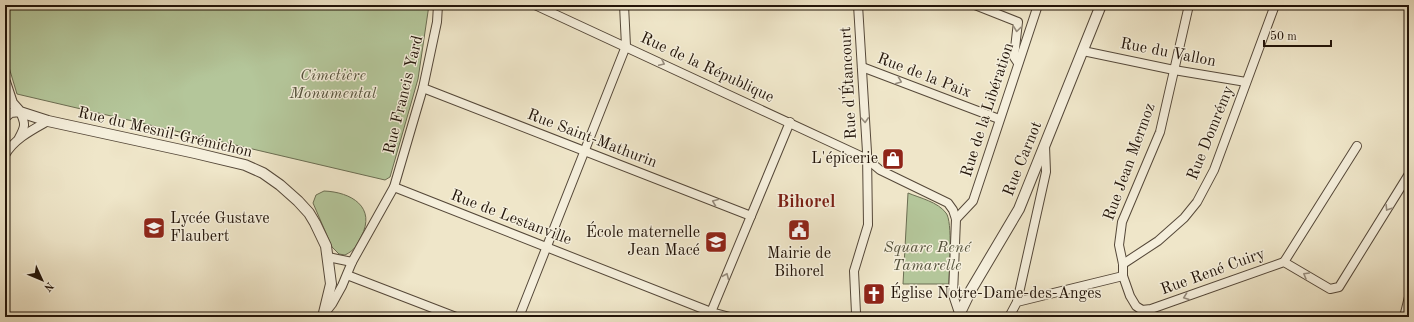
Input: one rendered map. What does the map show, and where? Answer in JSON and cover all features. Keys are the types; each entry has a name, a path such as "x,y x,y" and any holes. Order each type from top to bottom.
{"street":[{"name":"Rue Francis Yard","path":"324,315 332,304 352,262 393,189 423,88 437,22 438,5"},
{"name":"Rue de la République","path":"535,5 867,159 880,170 948,203 953,210 956,219"},
{"path":"519,317 626,46 624,5"},
{"name":"Rue d'Étancourt","path":"855,317 854,271 868,226 867,159 858,5"},
{"path":"975,5 1018,22 1014,57 1018,63"},
{"name":"Rue de la Libération","path":"956,219 973,201 1038,5"},
{"name":"Rue Carnot","path":"958,315 1019,209 1101,5"},
{"name":"Rue Jean Mermoz","path":"1123,276 1119,246 1122,222 1160,132 1189,5"},
{"name":"Rue Domrémy","path":"1122,264 1158,241 1184,218 1197,202 1214,170 1275,5"},
{"name":"Rue du Vallon","path":"1083,51 1174,70 1246,82"},
{"name":"Rue de la Paix","path":"862,67 999,119"},
{"path":"5,82 12,103 20,112 24,120 25,127 18,140"},
{"name":"Rue Saint-Mathurin","path":"423,88 751,216"},
{"path":"5,118 11,113 20,112"},
{"name":"Rue du Mesnil-Grémichon","path":"20,112 48,121 245,165 263,173 290,193 309,213 326,246 330,282 324,315"},
{"path":"5,155 18,140 48,121"},
{"path":"710,315 790,122"},
{"path":"1009,317 1017,302 1046,172 1045,146"},
{"path":"1284,262 1357,146"},
{"name":"Rue René Cuiry","path":"1123,276 1130,296 1136,306 1142,310 1151,309 1284,262 1330,289 1339,287 1409,174"},
{"name":"Rue de Lestanville","path":"393,189 547,247 710,315 730,317"},
{"path":"956,219 953,295 958,315"},
{"path":"328,257 352,262"},
{"path":"1017,302 1123,276"},
{"path":"330,282 346,277 456,317"},
{"path":"1404,317 1409,297"}],"green space":[{"name":"Cimetière Monumental","path":"5,5 429,5 418,79 390,177 385,180 17,94 5,54"},
{"path":"324,191 343,194 352,198 359,203 366,217 365,226 361,237 353,249 345,255 339,254 332,247 313,203 316,195"},
{"name":"Square René Tamarelle","path":"908,193 934,203 946,213 950,236 949,284 903,284"}],"place":[{"name":"L'épicerie","path":"893,159"},
{"name":"Lycée Gustave Flaubert","path":"154,228"},
{"name":"Mairie de Bihorel","path":"799,230"},
{"name":"École maternelle Jean Macé","path":"716,242"},
{"name":"Église Notre-Dame-des-Anges","path":"874,294"}],"district":[{"name":"Bihorel","path":"806,202"}]}
